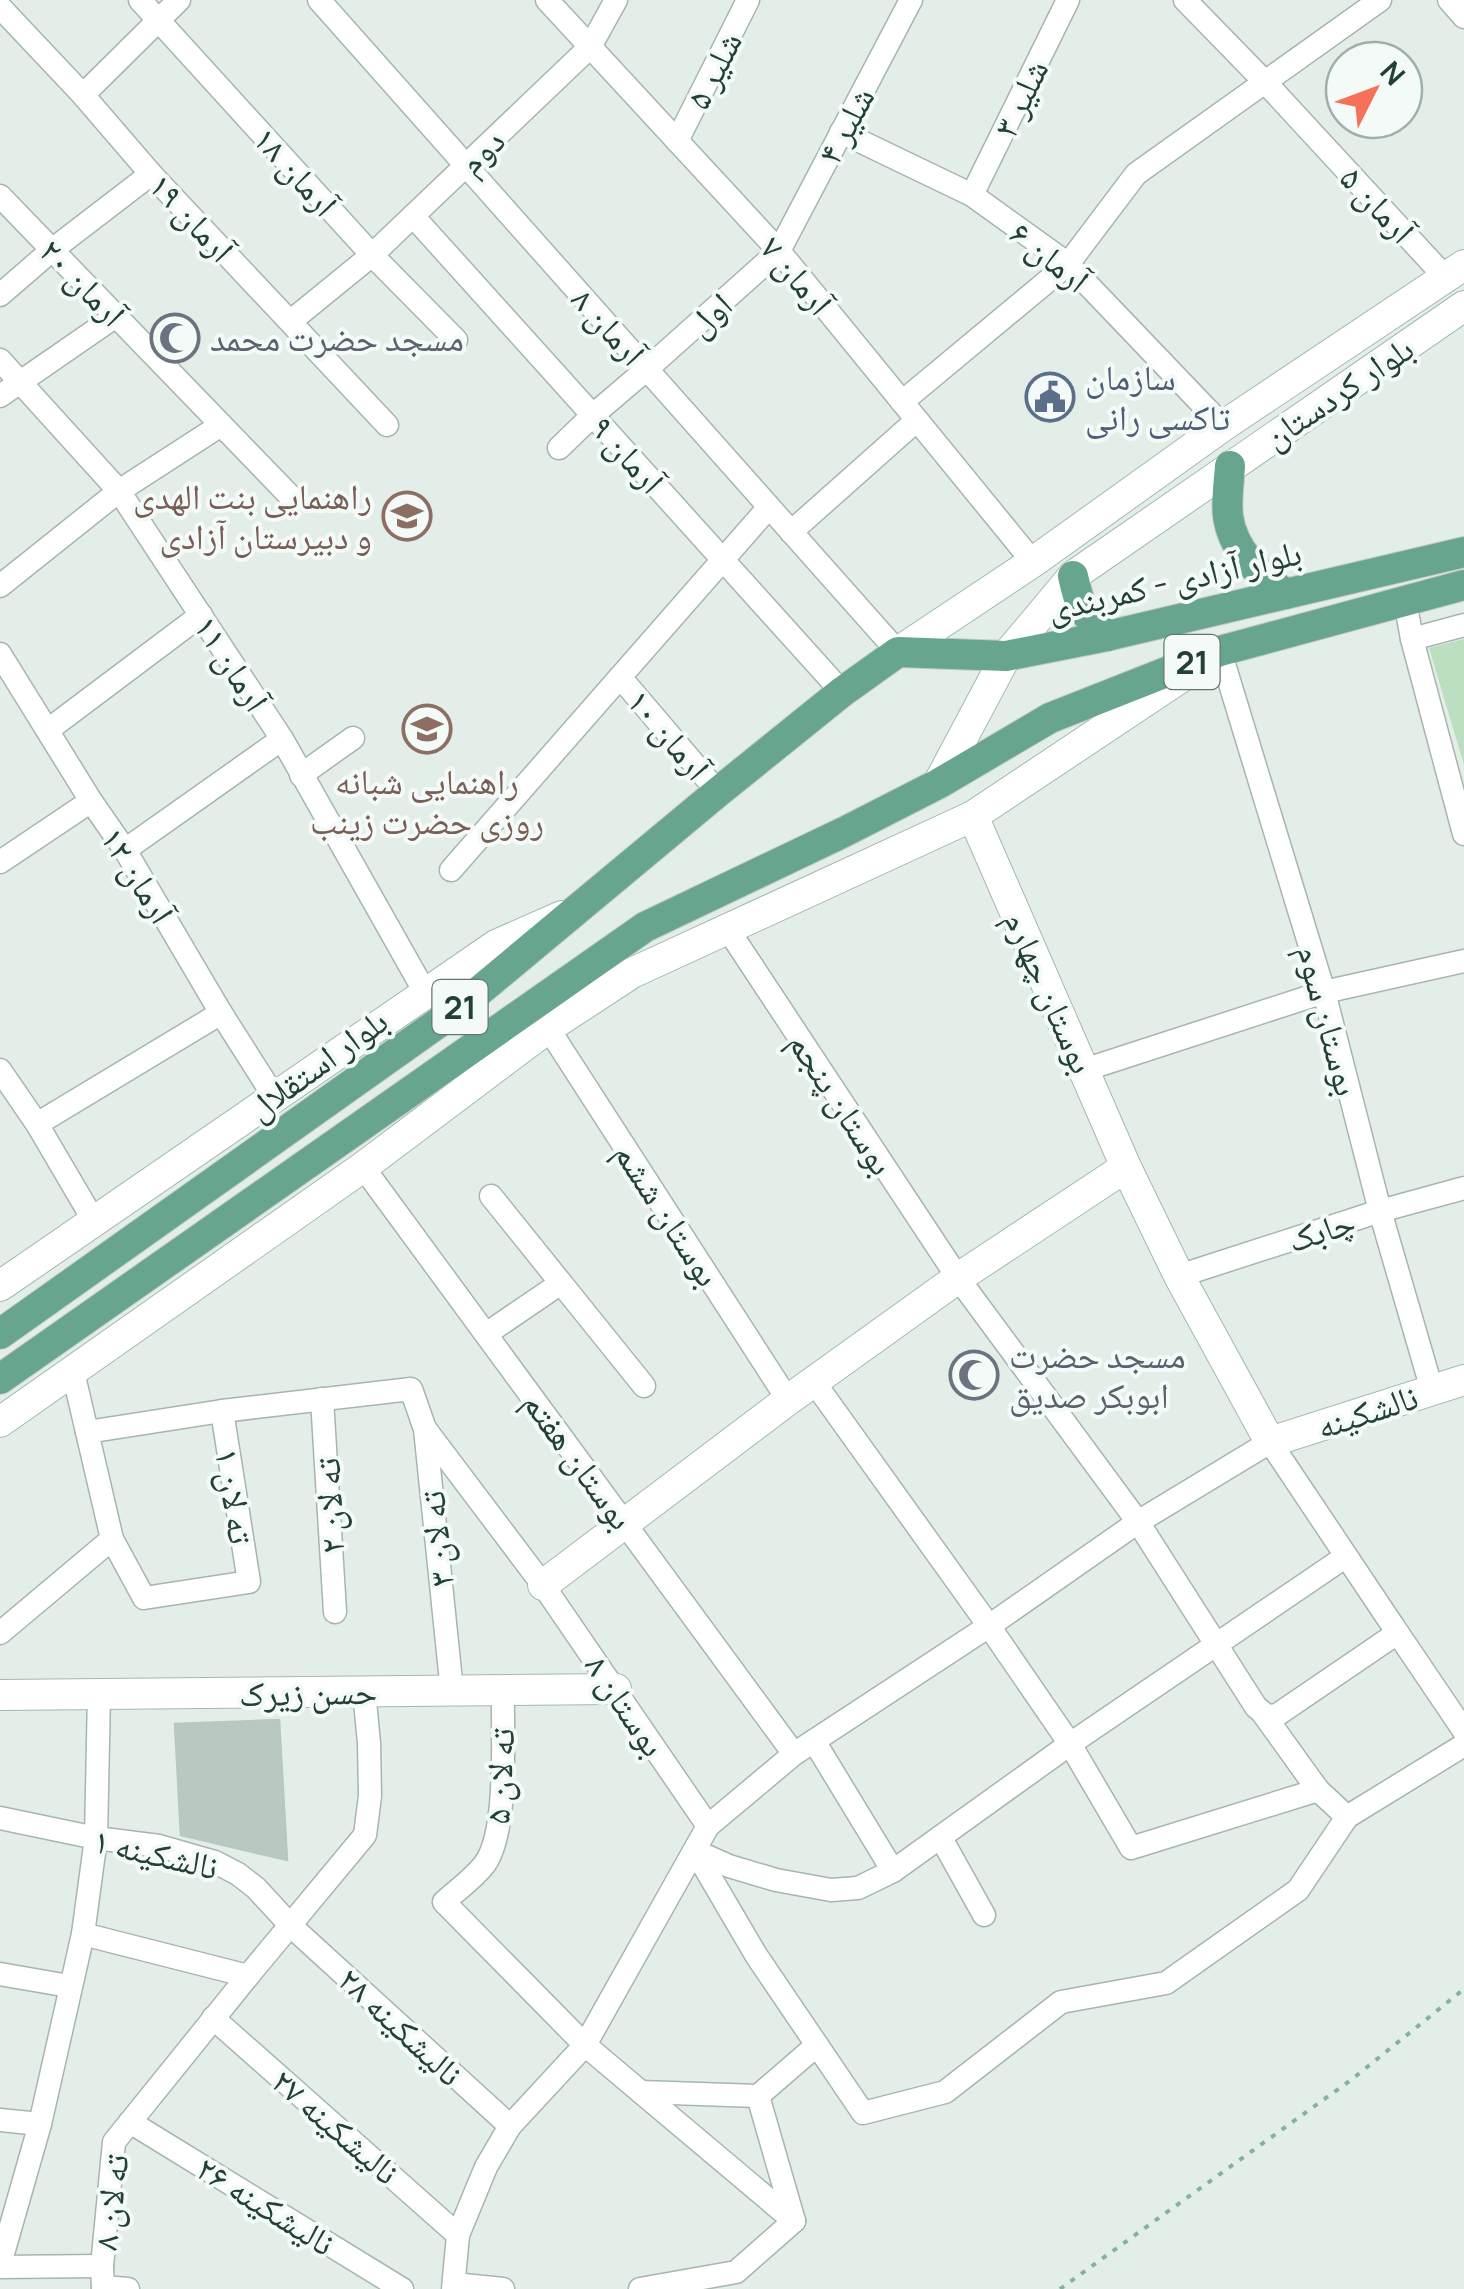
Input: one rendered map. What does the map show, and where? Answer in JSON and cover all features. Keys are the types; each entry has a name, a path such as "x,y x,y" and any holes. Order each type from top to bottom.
{"main road":[{"name":"بلوار کردستان","path":"898,652 1033,562 1223,426 1455,271"},
{"name":"بلوار کردستان","path":"938,784 1006,656 1073,576 1464,306"},
{"path":"1230,466 1228,517 1237,545 1253,569 1285,594"},
{"name":"بلوار آزادی - کمربندی","path":"898,652 1006,656 1464,552"},
{"path":"1073,576 1084,614 1107,636"},
{"name":"21","path":"0,1379 645,927 938,784 1050,718 1220,651 1464,585"},
{"path":"10,1410 73,1372 363,1166 548,1028 632,973 973,816 1220,651"},
{"name":"بلوار استقلال","path":"0,1334 455,1011 718,792 898,652"},
{"name":"بوستان چهارم","path":"973,816 1126,1167 1178,1276 1270,1442"},
{"path":"0,1286 496,945 574,910"},
{"path":"542,1585 958,1278 1126,1167"},
{"name":"نالشکینه","path":"1270,1442 1464,1380"},
{"name":"حسن زیرک","path":"0,1695 616,1689"}],"street":[{"name":"آرمان ۱۸","path":"140,0 372,255 456,340"},
{"path":"84,95 179,0"},
{"name":"آرمان ۸","path":"319,0 898,652"},
{"name":"آرمان ۷","path":"547,0 779,251 1033,562"},
{"name":"دوم","path":"292,321 372,255 590,47 616,0"},
{"name":"شلیر ۵","path":"677,141 748,0"},
{"name":"شلیر ۴","path":"779,251 910,0"},
{"name":"شلیر ۳","path":"972,196 1068,0"},
{"name":"آرمان ۵","path":"1185,0 1455,271"},
{"path":"791,532 909,411 1068,264 1136,174 1380,0"},
{"name":"آرمان ۱۹","path":"0,7 387,425"},
{"name":"آرمان ۶","path":"841,132 972,196 1068,264 1223,426"},
{"path":"0,295 151,174"},
{"name":"آرمان ۲۰","path":"0,196 291,498"},
{"name":"آرمان ۹","path":"413,216 842,692"},
{"name":"اول","path":"559,448 779,251"},
{"path":"10,390 116,316"},
{"name":"آرمان ۱۱","path":"0,360 10,390 119,491 282,739 426,994"},
{"path":"0,586 119,491 221,425"},
{"path":"451,870 770,507"},
{"path":"1404,601 1464,834"},
{"path":"48,730 200,615"},
{"path":"1412,639 1464,625"},
{"name":"بوستان سوم","path":"1220,651 1324,992 1380,1211 1432,1390"},
{"name":"آرمان ۱۲","path":"0,654 125,850 275,1098"},
{"name":"آرمان ۱۰","path":"620,677 718,792"},
{"path":"301,775 353,738"},
{"path":"125,850 282,739"},
{"path":"0,862 91,801"},
{"name":"بوستان پنجم","path":"727,928 958,1278 1138,1522 1244,1688 1318,1790 1346,1817"},
{"path":"1084,1070 1324,992 1464,961"},
{"path":"37,1124 222,1013"},
{"name":"بوستان ششم","path":"548,1028 788,1400"},
{"path":"0,1070 94,1221"},
{"name":"بوستان هفتم","path":"363,1166 625,1523 804,1747 893,1870"},
{"name":"چابک","path":"1178,1276 1464,1188"},
{"path":"491,1196 644,1386"},
{"path":"486,1334 561,1283"},
{"path":"0,1633 112,1539 73,1372"},
{"path":"814,1382 990,1626 1070,1744 1131,1848 1318,1790"},
{"name":"ته لان ۳","path":"322,1399 411,1389 425,1429 452,1691"},
{"path":"87,1432 322,1399"},
{"name":"ته لان ۲","path":"322,1399 335,1612"},
{"name":"ته لان ۱","path":"112,1539 144,1598 249,1582 222,1411"},
{"name":"بوستان ۸","path":"425,1429 542,1585 708,1826"},
{"path":"503,2289 454,2286 458,2234 486,2167 510,2126 585,2045 708,1826 804,1747 990,1626 1138,1522 1270,1442 1464,1731"},
{"path":"695,1850 776,1880 831,1890 858,1888 941,1838 1070,1744 1346,1557"},
{"path":"1262,1712 1276,1715 1393,1636 1393,1626"},
{"name":"ته لان ۵","path":"503,1690 501,1817 495,1845 484,1865 444,1902 585,2045"},
{"name":"ته لان ۸","path":"102,2281 114,2142 365,1836 370,1796 364,1691"},
{"path":"99,1694 96,1838 82,1934 40,2124 0,2265 102,2281 128,2289"},
{"path":"695,1850 756,1955 864,2112 946,2092 1060,2002 1166,1983 1298,1890 1346,1817 1464,1745"},
{"name":"نالشکینه ۱","path":"0,1818 96,1838 159,1846 215,1862 256,1888 291,1926"},
{"path":"941,1838 984,1915"},
{"name":"نالیشکینه ۲۸","path":"291,1926 510,2126"},
{"path":"82,1934 248,1976"},
{"path":"0,1974 69,1986"},
{"name":"نالیشکینه ۲۷","path":"213,2018 458,2234"},
{"path":"585,2045 794,2221"},
{"path":"641,2092 758,2096 818,2045"},
{"path":"758,2096 794,2221"},
{"path":"0,2120 40,2124"},
{"name":"نالیشکینه ۲۶","path":"130,2122 402,2289"},
{"path":"640,2289 736,2272 794,2221"}],"path":[{"path":"1060,2289 1350,2080 1464,1989"}],"green space":[{"path":"1464,639 1464,765 1429,648"}],"building":[{"path":"279,1720 287,1860 181,1835 175,1724"}],"place":[{"name":"مسجد حضرت محمد","path":"175,338"},
{"name":"سازمان تاکسی رانی","path":"1050,397"},
{"name":"راهنمایی بنت الهدی و دبیرستان آزادی","path":"407,516"},
{"name":"راهنمایی شبانه روزی حضرت زینب","path":"427,729"},
{"name":"مسجد حضرت ابوبکر صدیق","path":"974,1375"}]}
